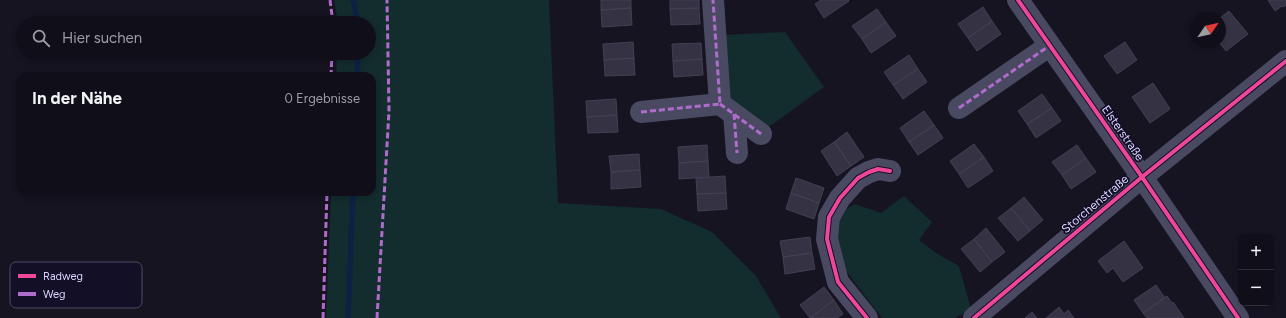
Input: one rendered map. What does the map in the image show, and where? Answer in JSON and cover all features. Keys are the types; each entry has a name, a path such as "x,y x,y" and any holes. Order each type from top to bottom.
{"street":[{"path":"713,0 727,109 736,152"},
{"name":"Elsterstraße","path":"1018,0 1238,318"},
{"path":"960,108 1049,46"},
{"name":"Storchenstraße","path":"974,318 1142,178 1286,61"},
{"path":"641,112 727,109 761,134"},
{"path":"867,318 838,282 827,239 829,217 840,198 858,178 869,172 878,170 890,171"}],"green space":[{"path":"334,0 549,0 558,203 661,209 712,232 756,276 781,318 326,318 331,196 376,196 376,72 336,72 337,60 376,60 376,16 337,16"},
{"path":"785,32 824,87 763,131 729,102 723,35"},
{"path":"904,196 932,222 919,240 936,253 959,266 971,309 955,318 882,318 840,263 833,216 855,204 881,213"}],"building":[{"path":"601,0 631,0 631,8 601,10"},
{"path":"670,0 699,0 699,8 670,9"},
{"path":"821,0 849,1 824,18 815,4"},
{"path":"1268,0 1286,0 1286,5 1275,11"},
{"path":"983,7 992,21 968,38 958,24"},
{"path":"631,8 632,25 602,27 601,10"},
{"path":"699,8 700,24 671,25 670,9"},
{"path":"877,9 886,22 862,39 852,26"},
{"path":"1229,11 1248,34 1226,51 1224,48 1226,48 1226,13"},
{"path":"992,21 1001,34 977,51 968,38"},
{"path":"886,22 896,36 871,53 862,39"},
{"path":"633,42 634,58 604,60 603,44"},
{"path":"1125,42 1137,60 1117,74 1104,56"},
{"path":"701,43 702,59 673,61 672,44"},
{"path":"909,55 918,69 893,85 884,72"},
{"path":"634,58 635,75 605,76 604,60"},
{"path":"702,59 703,75 674,77 673,61"},
{"path":"918,69 927,82 903,99 893,85"},
{"path":"1153,83 1170,109 1150,123 1132,97"},
{"path":"1042,94 1052,108 1027,124 1018,111"},
{"path":"616,99 617,115 587,117 586,101"},
{"path":"1052,108 1061,121 1036,138 1027,124"},
{"path":"924,111 934,125 909,142 900,128"},
{"path":"617,115 618,132 588,133 587,117"},
{"path":"934,125 943,138 918,155 909,142"},
{"path":"847,132 864,157 851,166 834,142"},
{"path":"834,142 851,166 837,176 821,151"},
{"path":"974,144 984,157 959,174 950,161"},
{"path":"707,145 708,161 679,163 678,147"},
{"path":"1077,145 1086,158 1062,175 1052,162"},
{"path":"639,154 640,170 611,172 609,156"},
{"path":"984,157 993,171 968,188 959,174"},
{"path":"1086,158 1096,172 1071,189 1062,175"},
{"path":"708,161 709,177 679,179 679,163"},
{"path":"640,170 641,187 611,189 611,172"},
{"path":"725,176 726,193 697,194 696,178"},
{"path":"796,178 824,188 819,203 791,193"},
{"path":"726,193 727,209 698,211 697,194"},
{"path":"791,193 819,203 814,219 786,209"},
{"path":"1024,197 1043,220 1030,231 1011,208"},
{"path":"1011,208 1030,231 1018,241 998,218"},
{"path":"986,228 1005,252 992,262 974,239"},
{"path":"810,237 812,253 783,257 780,241"},
{"path":"974,239 992,262 980,272 961,249"},
{"path":"1124,241 1143,268 1123,282 1113,268 1107,273 1098,261"},
{"path":"812,253 815,269 785,274 783,257"},
{"path":"1156,285 1165,298 1143,313 1134,300"},
{"path":"824,287 834,300 810,318 800,305"},
{"path":"1167,296 1184,318 1147,318 1143,313"},
{"path":"834,300 843,314 837,318 810,318"},
{"path":"1059,307 1064,314 1068,310 1074,318 1046,318"},
{"path":"1032,312 1037,318 1025,318"}],"waterway":[{"path":"353,0 356,16"},
{"path":"357,72 358,60"},
{"path":"348,318 353,196"}],"marked path":[{"path":"330,0 332,16"},
{"path":"377,318 389,111 387,0"},
{"path":"641,112 720,104 713,0"},
{"path":"959,108 1049,46"},
{"path":"331,72 332,60"},
{"path":"720,104 761,134"},
{"path":"734,114 737,153"},
{"path":"323,318 327,196"}],"cycle path":[{"path":"1018,0 1142,177 1238,318"},
{"path":"974,318 1142,177 1286,61"},
{"path":"867,318 838,282 827,239 829,217 840,198 858,178 878,169 890,171"}]}
